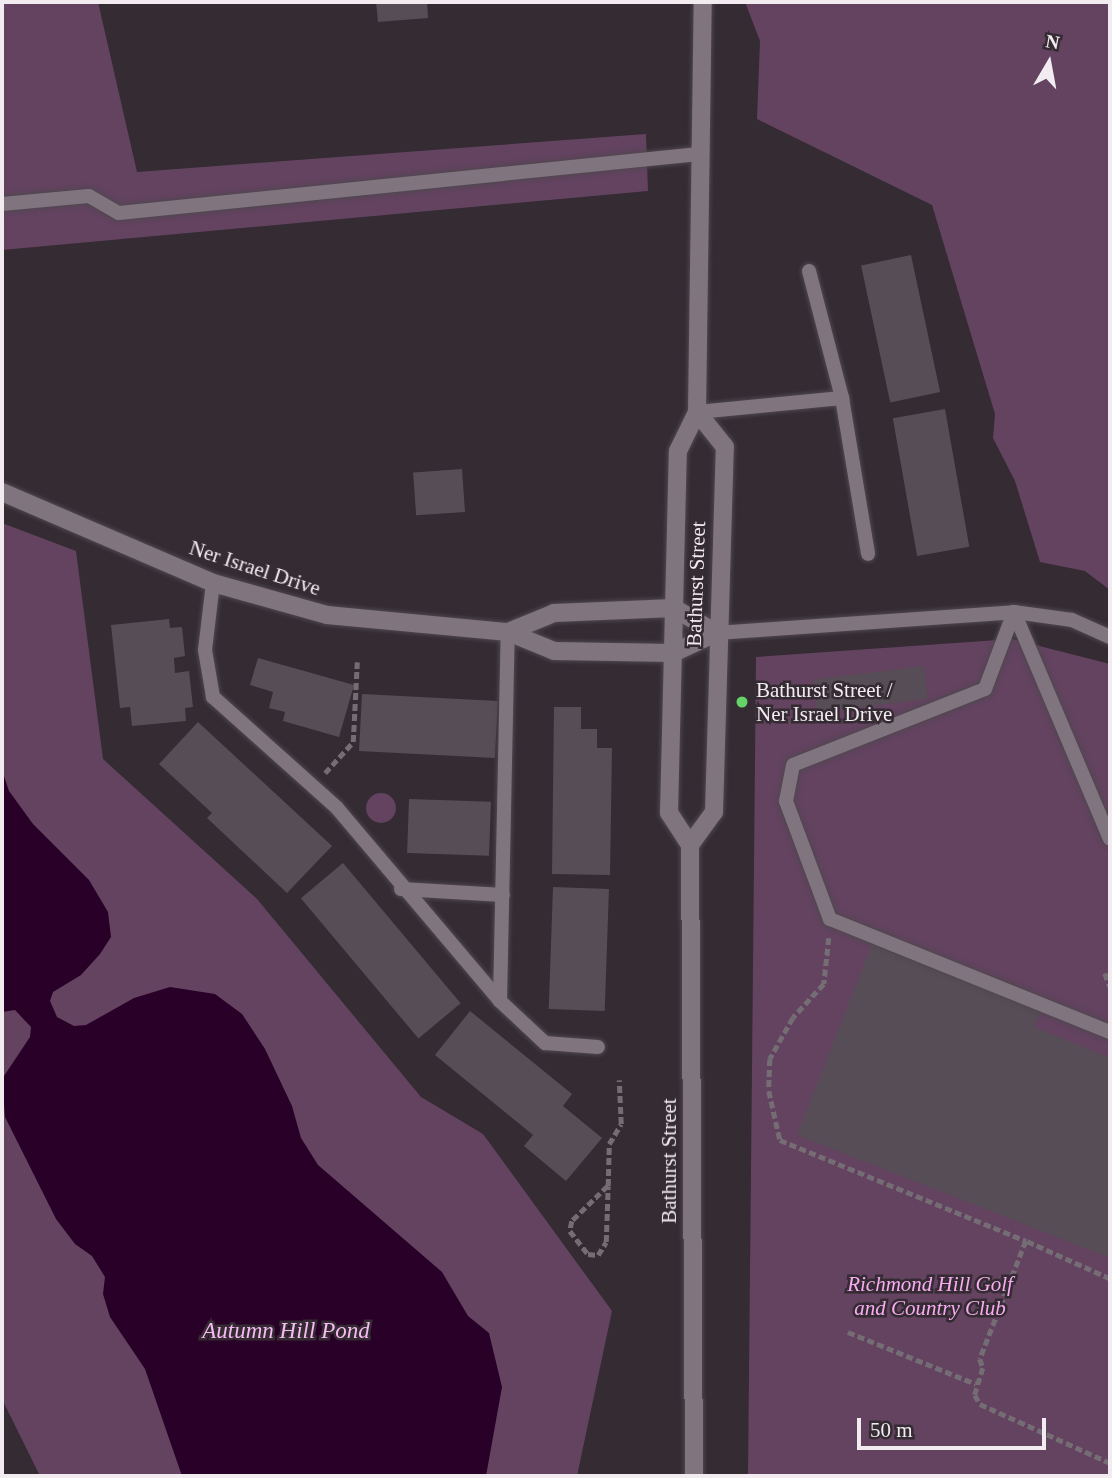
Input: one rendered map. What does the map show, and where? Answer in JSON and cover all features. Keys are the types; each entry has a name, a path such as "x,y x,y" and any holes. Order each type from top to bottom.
{"main road":[{"name":"Bathurst Street","path":"694,1476 690,845 669,813 678,451 697,412 703,2"},
{"name":"Bathurst Street","path":"690,845 714,812 716,633 725,447 697,412"},
{"name":"Ner Israel Drive","path":"2,492 213,583 327,615 508,632 554,651 673,653 716,633"},
{"name":"Ner Israel Drive","path":"508,632 554,613 674,608"},
{"path":"674,608 716,633"}],"lane":[{"path":"2,204 89,196 118,213 699,154"},
{"path":"810,271 842,398 868,554"},
{"path":"697,412 842,398"},
{"path":"213,583 205,650 213,697 337,808 401,888 500,1001 545,1043 598,1047"},
{"path":"1014,612 1110,839"},
{"path":"1014,612 985,689 793,765 786,801 830,919 1110,1032"},
{"path":"716,633 1014,612 1072,620 1110,637"},
{"path":"500,1001 508,632"},
{"path":"401,888 503,894"}],"path":[{"path":"312,785 353,742 357,662"},
{"path":"830,919 824,984 793,1018 770,1059 769,1091 780,1140 1026,1241 1110,1279"},
{"path":"1105,973 1110,987"},
{"path":"608,1186 572,1221 570,1231 588,1254 598,1255 606,1241 608,1186 609,1144 621,1124 619,1080"},
{"path":"1026,1241 980,1359 983,1367 976,1384 980,1404 1110,1463"},
{"path":"848,1332 976,1384"}],"green space":[{"path":"2,2 98,2 137,172 646,134 648,191 2,250"},
{"path":"745,2 1110,2 1110,590 1085,571 1040,562 1015,481 993,438 995,414 932,205 757,119 760,41"},
{"path":"2,523 76,551 103,759 257,899 421,1097 483,1134 612,1311 577,1476 40,1476 2,1399"},
{"name":"Richmond Hill Golf and Country Club","path":"1012,639 1110,664 1110,1476 748,1476 756,657"},
{"path":"381,793 392,797 396,808 392,819 381,823 370,819 366,808 370,797"}],"water":[{"name":"Autumn Hill Pond","path":"2,770 9,791 33,824 89,880 108,912 111,937 100,954 81,975 53,992 50,1001 57,1017 74,1026 86,1025 134,998 170,987 215,994 242,1014 265,1049 292,1106 301,1138 318,1165 442,1272 468,1316 489,1333 502,1387 486,1476 182,1476 145,1369 110,1317 103,1294 105,1277 92,1256 75,1244 56,1219 5,1117 2,1079 30,1037 31,1027 15,1010 2,1012"}],"building":[{"path":"376,2 427,2 428,18 378,22"},
{"path":"911,255 940,392 890,403 861,266"},
{"path":"945,409 969,547 917,556 893,418"},
{"path":"462,469 465,512 416,515 413,472"},
{"path":"169,619 170,628 182,627 185,656 174,658 175,673 189,671 193,707 185,708 186,721 132,726 130,707 120,708 111,625"},
{"path":"258,658 354,685 339,737 283,721 285,712 269,708 273,692 250,685"},
{"path":"924,666 928,699 817,712 813,680"},
{"path":"362,694 498,701 495,758 359,751"},
{"path":"554,707 581,707 581,729 597,729 597,748 612,748 610,875 552,874"},
{"path":"198,722 332,846 287,893 207,818 212,813 159,764"},
{"path":"409,799 491,802 489,856 407,853"},
{"path":"343,863 461,1003 418,1039 301,898"},
{"path":"553,887 609,889 605,1011 549,1009"},
{"name":"Richmond Hill Golf and Country Club","path":"872,944 1041,1011 1034,1027 1110,1058 1110,1258 797,1135"},
{"path":"470,1011 572,1094 563,1106 602,1138 566,1181 524,1146 533,1135 435,1055"}],"place":[{"name":"Bathurst Street / Ner Israel Drive","path":"742,702"}]}
